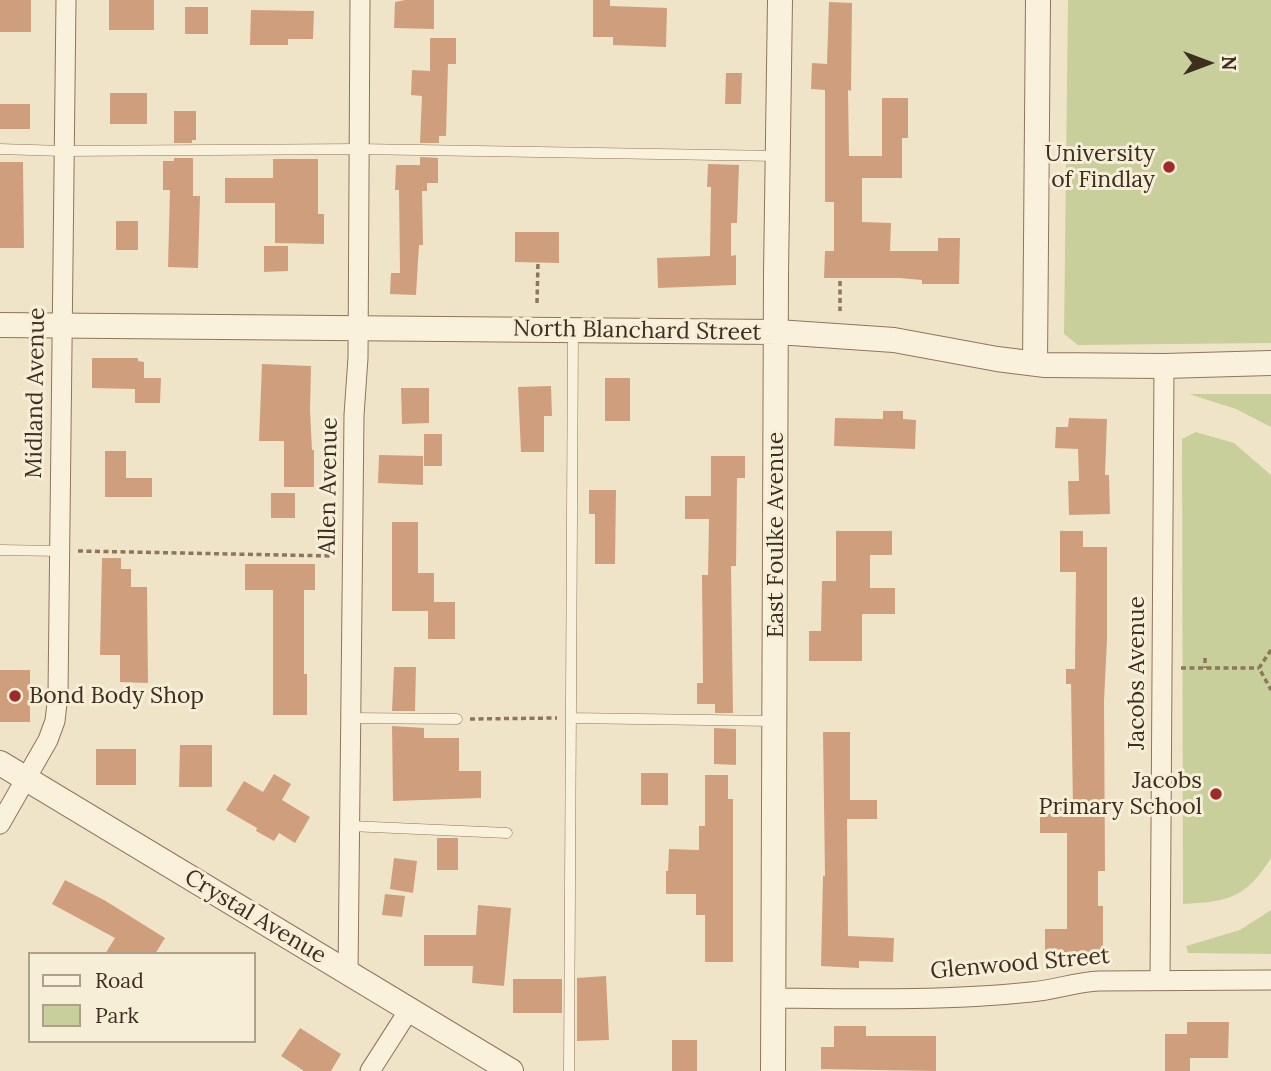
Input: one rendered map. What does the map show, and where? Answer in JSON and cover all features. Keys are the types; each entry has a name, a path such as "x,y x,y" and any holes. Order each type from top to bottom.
{"street":[{"name":"Midland Avenue","path":"0,824 48,740 55,722 58,694 66,0"},
{"name":"Allen Avenue","path":"348,974 360,0"},
{"name":"East Foulke Avenue","path":"773,1071 780,0"},
{"path":"1035,363 1038,0"},
{"name":"North Blanchard Street","path":"0,325 777,332 894,340 997,359 1035,363 1164,366 1271,363"},
{"name":"Jacobs Avenue","path":"1160,980 1164,366"},
{"name":"Crystal Avenue","path":"0,763 510,1071"},
{"name":"Glenwood Street","path":"774,998 959,997 1033,992 1078,982 1271,980"},
{"path":"370,1071 409,1010"}],"lane":[{"path":"0,149 358,149 778,156"},
{"path":"569,1071 573,330"},
{"path":"0,550 59,551"},
{"path":"351,718 457,719"},
{"path":"570,718 775,721"},
{"path":"350,826 508,833"}],"path":[{"path":"537,303 538,262"},
{"path":"840,281 840,311"},
{"path":"59,551 353,556"},
{"path":"1259,668 1271,650"},
{"path":"1205,658 1205,668"},
{"path":"1161,669 1259,668"},
{"path":"1259,668 1271,690"},
{"path":"457,719 570,718"}],"green space":[{"name":"University of Findlay","path":"1068,0 1271,0 1271,343 1078,345 1064,334"},
{"path":"1189,394 1271,394 1271,427 1236,409"},
{"path":"1196,432 1234,443 1271,475 1271,858 1244,890 1212,902 1183,904 1182,439"},
{"path":"1271,910 1271,954 1188,953 1186,946 1240,930"}],"building":[{"path":"0,0 31,0 31,32 0,32"},
{"path":"109,0 154,0 154,30 109,30"},
{"path":"434,0 434,29 394,28 395,2"},
{"path":"593,0 610,0 610,6 667,8 666,47 613,45 613,37 593,37"},
{"path":"829,2 852,3 851,91 848,90 849,156 882,156 882,98 908,98 908,138 902,138 902,178 862,178 862,222 891,223 890,251 938,251 938,238 960,238 959,284 922,284 922,280 899,278 824,278 825,251 834,251 834,202 825,202 825,90 811,89 812,63 827,64"},
{"path":"185,7 208,7 208,34 185,34"},
{"path":"251,10 314,11 313,39 288,39 288,45 250,45"},
{"path":"430,38 456,38 456,64 448,64 446,136 439,136 439,143 420,143 422,96 411,95 412,70 430,71"},
{"path":"726,73 742,73 741,104 725,104"},
{"path":"110,93 147,93 147,124 110,124"},
{"path":"0,104 30,104 30,129 0,129"},
{"path":"174,111 196,111 196,140 192,140 192,143 174,143"},
{"path":"420,157 438,158 438,183 427,183 427,191 422,191 423,245 419,245 416,295 390,294 391,273 400,273 396,165 420,165"},
{"path":"174,158 193,158 193,196 200,196 198,268 168,267 170,190 163,190 163,161 174,161"},
{"path":"273,159 318,159 318,214 324,214 324,244 275,243 275,203 225,203 225,178 273,178"},
{"path":"0,162 23,162 24,248 0,248"},
{"path":"708,164 739,165 737,223 731,223 731,256 736,255 736,285 658,288 657,258 710,256 711,187 707,187"},
{"path":"116,221 138,221 138,250 116,250"},
{"path":"515,232 559,232 559,263 515,262"},
{"path":"264,246 288,246 288,271 264,272"},
{"path":"92,358 138,358 138,361 144,362 144,378 161,378 160,403 135,403 135,389 92,388"},
{"path":"262,364 311,366 314,487 284,487 284,441 259,441"},
{"path":"605,378 630,378 630,421 605,421"},
{"path":"551,386 552,416 544,416 544,452 521,452 518,387"},
{"path":"401,388 429,388 429,423 402,424"},
{"path":"883,411 903,411 903,419 916,420 915,449 834,446 835,418 883,419"},
{"path":"1069,418 1107,419 1105,475 1109,475 1110,514 1069,515 1068,481 1079,481 1078,449 1055,448 1056,427 1068,427"},
{"path":"424,434 442,434 442,466 424,466"},
{"path":"105,451 126,451 126,478 152,478 152,497 105,497"},
{"path":"379,455 423,456 423,485 378,483"},
{"path":"711,456 745,456 745,478 737,478 736,566 731,566 733,713 715,713 715,704 697,704 697,683 703,683 702,575 708,575 709,519 685,519 685,496 711,496"},
{"path":"589,490 616,490 615,564 595,564 595,514 589,514"},
{"path":"271,493 295,493 295,518 271,518"},
{"path":"392,522 418,522 418,573 434,573 434,602 455,602 455,639 428,639 428,611 392,611"},
{"path":"836,531 892,531 892,555 870,555 870,588 895,588 895,614 862,614 862,661 809,661 809,631 821,631 822,581 836,581"},
{"path":"1060,531 1083,531 1083,547 1107,547 1105,871 1098,871 1098,906 1103,906 1103,954 1045,954 1045,929 1067,929 1067,833 1040,833 1040,814 1055,814 1055,808 1073,808 1071,684 1066,684 1066,669 1075,669 1076,572 1060,572"},
{"path":"102,558 121,558 121,569 131,569 131,587 147,587 148,683 120,682 120,655 100,655"},
{"path":"245,564 315,564 315,590 304,590 307,715 273,715 273,590 245,590"},
{"path":"394,667 416,667 415,711 392,711"},
{"name":"Bond Body Shop","path":"0,670 30,670 30,722 0,722"},
{"path":"392,726 424,728 424,738 459,738 459,771 481,771 481,798 393,801"},
{"path":"714,728 736,729 736,765 714,764"},
{"path":"823,732 850,732 850,800 877,800 877,819 847,819 848,936 894,938 893,962 859,961 859,968 821,966 825,876"},
{"path":"180,745 212,745 212,787 179,787"},
{"path":"96,749 136,749 136,785 96,785"},
{"path":"641,773 668,773 668,805 641,805"},
{"path":"274,774 291,784 282,800 310,817 295,843 279,833 274,841 226,810 244,781 263,792"},
{"path":"705,775 728,775 728,799 733,799 733,962 705,962 705,915 696,915 696,894 666,894 669,849 699,850 699,826 705,826"},
{"path":"437,838 458,838 458,870 437,870"},
{"path":"394,858 417,861 413,893 390,889"},
{"path":"65,880 104,900 165,938 156,952 106,952 115,938 52,904"},
{"path":"385,894 405,896 402,917 382,915"},
{"path":"478,905 511,908 504,986 472,983 473,966 424,966 424,935 476,935"},
{"path":"606,976 609,1040 577,1041 577,978"},
{"path":"513,979 562,979 562,1013 513,1013"},
{"path":"1187,1022 1229,1022 1228,1058 1190,1058 1190,1071 1165,1071 1165,1034 1187,1034"},
{"path":"834,1026 866,1026 866,1036 936,1036 936,1071 821,1069 821,1047 834,1047"},
{"path":"300,1028 341,1054 331,1071 304,1071 281,1056"},
{"path":"672,1040 697,1040 697,1071 672,1071"}],"place":[{"name":"University of Findlay","path":"1169,167"},
{"name":"Bond Body Shop","path":"15,696"},
{"name":"Jacobs Primary School","path":"1216,794"}]}
